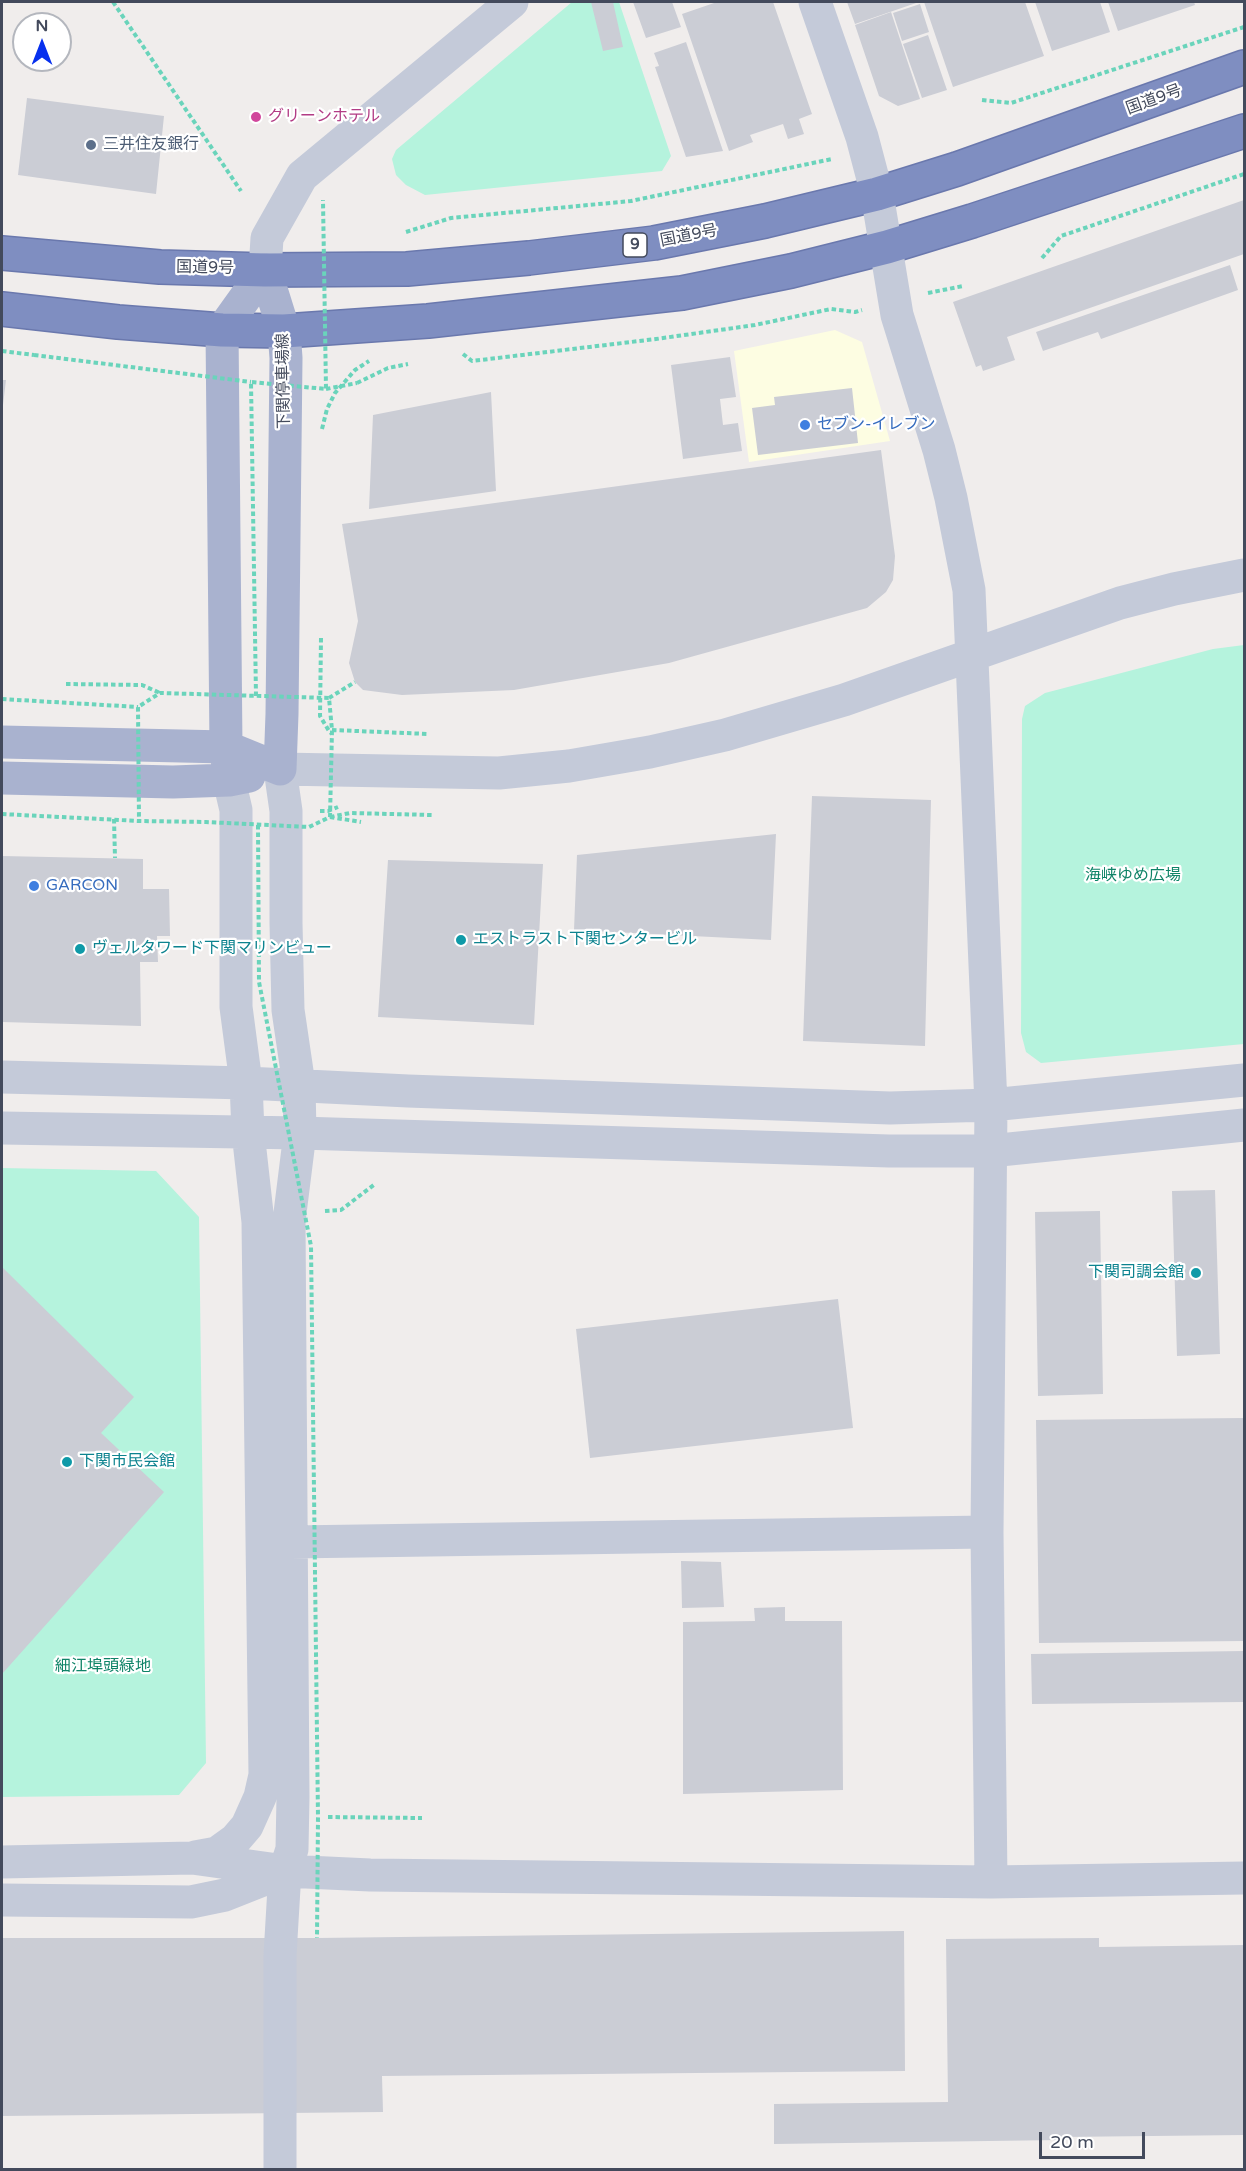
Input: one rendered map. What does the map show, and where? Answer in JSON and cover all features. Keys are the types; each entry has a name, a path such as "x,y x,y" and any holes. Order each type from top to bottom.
{"highway":[{"name":"国道9号","path":"2,253 160,267 265,270 407,269 529,258 654,243 765,221 877,194 957,169 1245,68"},
{"path":"2,309 118,322 222,330 284,331 428,321 682,293 791,271 887,247 1245,131"}],"main road":[{"path":"229,780 226,747 222,330 265,270"},
{"name":"下関停車場線","path":"265,270 284,331 286,382 280,769"},
{"path":"2,742 226,747 280,769"},
{"path":"2,778 173,782 229,780 280,769"}],"street":[{"path":"265,270 267,238 302,176 512,2"},
{"path":"815,2 862,137 877,194 897,315 939,450 969,590 992,1105 987,1532 992,1882"},
{"path":"280,2169 280,1955 285,1871 292,1848 293,1797 289,1221 300,1133 299,1085 288,1010 286,811 280,769 499,773 569,766 725,735 844,700 1120,603 1174,589 1245,575"},
{"path":"229,780 236,810 236,1007 246,1083 248,1132 258,1221 265,1775 269,1819 285,1871"},
{"path":"2,1077 246,1083 890,1108 992,1105 1245,1080"},
{"path":"2,1128 300,1133 877,1151 990,1151 1245,1125"},
{"path":"291,1542 987,1532"},
{"path":"192,1858 216,1853 235,1840 247,1826 260,1797 265,1775"},
{"path":"293,1797 314,1851 329,1863 370,1875"},
{"path":"2,1862 192,1858 285,1871 370,1875 992,1882 1245,1878"},
{"path":"2,1900 191,1902 225,1895 285,1871"}],"path":[{"path":"113,2 241,191"},
{"path":"982,100 1011,103 1245,27"},
{"path":"402,233 451,218 631,201 840,157"},
{"path":"1042,258 1061,236 1245,174"},
{"path":"323,200 326,389"},
{"path":"946,288 963,286"},
{"path":"454,347 472,361 755,325 831,309 855,312"},
{"path":"2,351 326,389 357,383 388,368 408,364"},
{"path":"321,434 327,409 342,382 355,370 378,358"},
{"path":"188,370 198,386"},
{"path":"251,382 256,696"},
{"path":"321,634 320,716 329,732 335,736"},
{"path":"66,684 142,685 160,693 329,698 355,682"},
{"path":"199,701 203,690"},
{"path":"2,699 138,707 160,693"},
{"path":"329,698 332,730 330,817"},
{"path":"138,707 139,821"},
{"path":"131,717 142,717"},
{"path":"332,730 438,734"},
{"path":"2,814 309,827 330,817 350,813 432,815"},
{"path":"330,817 361,822"},
{"path":"114,819 115,858"},
{"path":"258,825 259,982 312,1246 318,1817 317,1938"},
{"path":"318,1212 340,1210 375,1184"},
{"path":"318,1817 422,1818"}],"shaded area":[{"path":"835,330 862,342 890,441 749,462 734,351"}],"green space":[{"path":"572,2 619,2 671,156 662,171 425,195 406,185 396,175 392,159 396,150"},
{"name":"海峡ゆめ広場","path":"1244,645 1244,1044 1041,1063 1026,1052 1021,1033 1022,719 1025,706 1045,693 1213,649"},
{"name":"細江埠頭緑地","path":"2,1168 156,1171 199,1217 206,1763 179,1795 2,1797"}],"building":[{"path":"591,2 613,2 623,47 603,51"},
{"path":"633,2 672,2 681,27 646,38"},
{"path":"717,2 773,2 812,114 799,119 804,134 788,139 783,124 750,135 753,142 729,151 682,14"},
{"path":"847,2 919,2 855,24"},
{"path":"924,2 1025,2 1044,56 953,87"},
{"path":"1035,2 1100,2 1110,32 1052,51"},
{"path":"1108,2 1194,2 1195,5 1118,31"},
{"path":"920,4 929,32 902,41 893,13"},
{"path":"891,12 920,99 898,106 879,96 855,25"},
{"path":"928,35 947,90 922,98 903,44"},
{"path":"686,42 723,151 686,157 655,67 659,66 654,53"},
{"name":"三井住友銀行","path":"27,98 164,116 156,194 18,175"},
{"path":"1244,200 1244,254 1007,337 1015,360 983,371 981,365 976,367 953,302"},
{"path":"1230,265 1238,290 1101,339 1098,332 1043,351 1036,332"},
{"path":"730,357 736,397 720,399 723,425 738,423 742,451 683,459 671,365"},
{"path":"2,380 6,380 3,405 2,405"},
{"name":"セブン-イレブン","path":"852,388 858,443 758,455 752,408 775,405 774,397"},
{"path":"491,392 496,491 369,509 373,415"},
{"path":"881,450 895,556 893,580 886,592 867,608 669,663 514,690 402,695 363,690 355,682 349,663 358,621 342,524"},
{"path":"812,796 931,800 925,1046 803,1041"},
{"path":"776,834 771,940 574,930 577,855"},
{"name":"ヴェルタワード下関マリンビュー","path":"2,856 143,859 143,889 169,889 170,936 157,936 158,962 140,962 141,1026 2,1022"},
{"name":"エストラスト下関センタービル","path":"388,860 543,864 534,1025 378,1017"},
{"name":"下関司調会館","path":"1215,1190 1220,1354 1177,1356 1172,1191"},
{"path":"1100,1211 1103,1394 1038,1396 1035,1212"},
{"name":"下関市民会館","path":"2,1267 134,1397 101,1433 164,1492 2,1674"},
{"path":"838,1299 853,1428 590,1458 576,1329"},
{"path":"1244,1418 1244,1641 1039,1643 1036,1420"},
{"path":"681,1561 721,1562 724,1607 682,1608"},
{"path":"785,1607 785,1621 842,1621 843,1790 683,1794 683,1622 755,1621 754,1608"},
{"path":"1244,1651 1244,1702 1032,1704 1031,1654"},
{"path":"904,1931 905,2071 382,2076 383,2112 2,2116 2,1938 317,1938"},
{"path":"1099,1938 1099,1947 1244,1945 1244,2135 774,2144 774,2104 948,2102 946,1939"}],"place":[{"name":"グリーンホテル","path":"256,117"},
{"name":"三井住友銀行","path":"91,145"},
{"name":"セブン-イレブン","path":"805,425"},
{"name":"GARCON","path":"34,886"},
{"name":"エストラスト下関センタービル","path":"461,940"},
{"name":"ヴェルタワード下関マリンビュー","path":"80,949"},
{"name":"下関司調会館","path":"1196,1273"},
{"name":"下関市民会館","path":"67,1462"}]}
